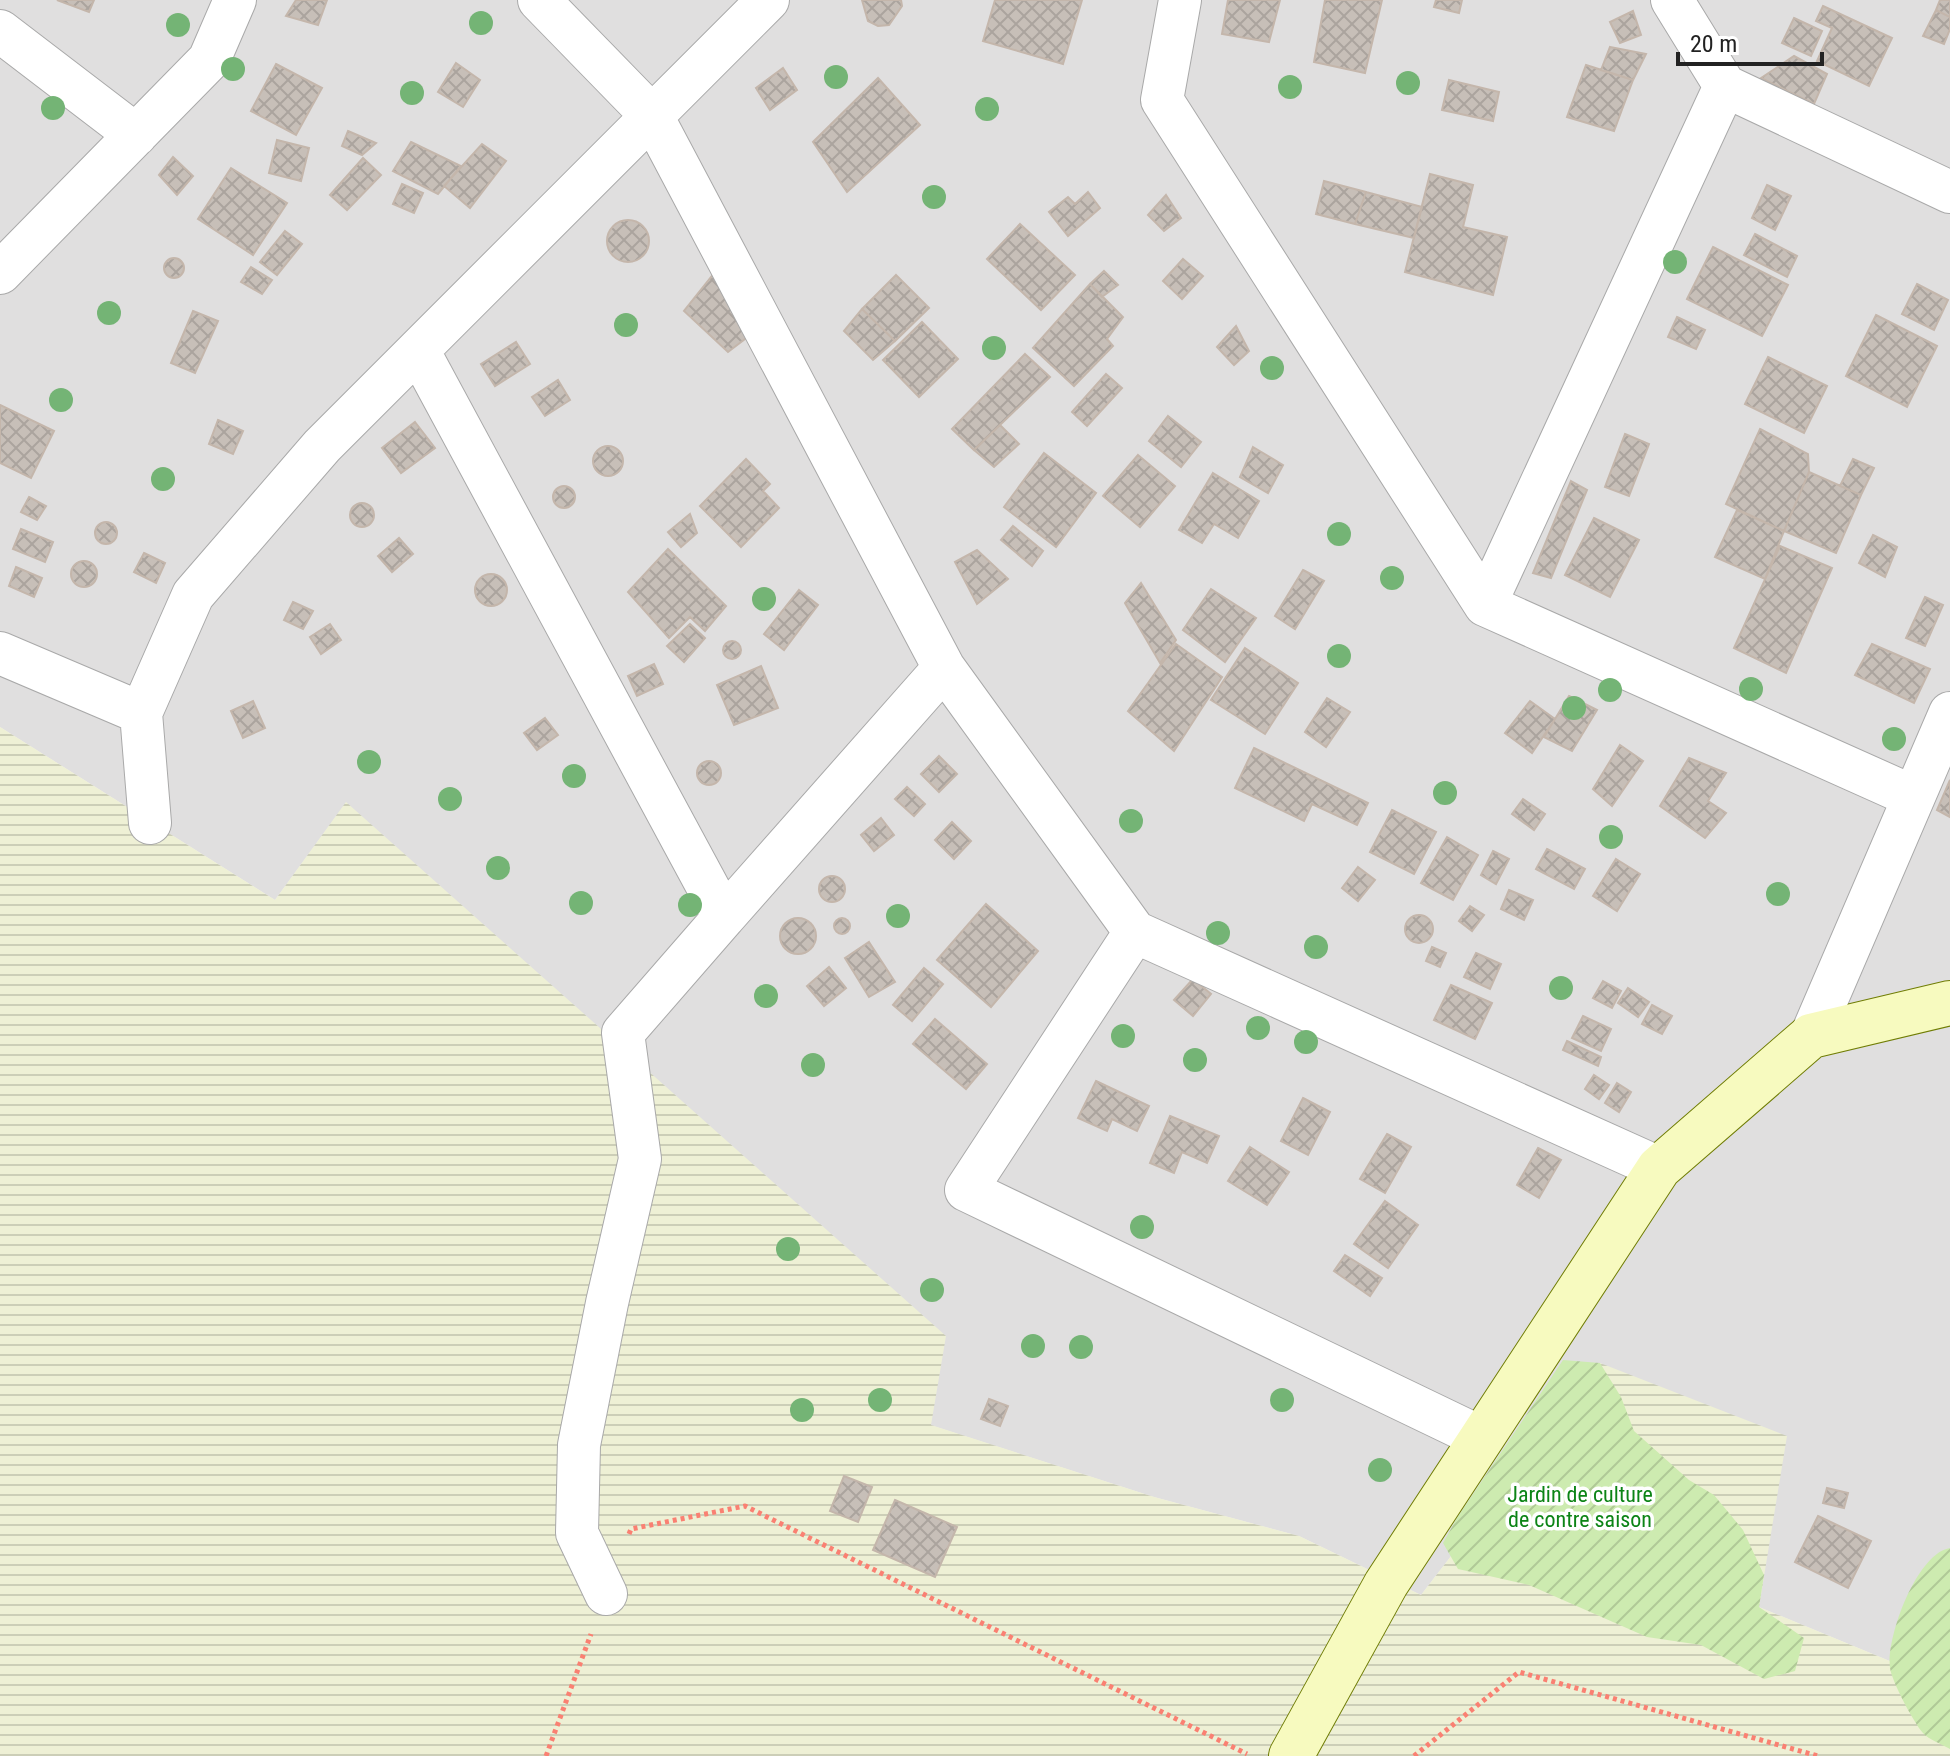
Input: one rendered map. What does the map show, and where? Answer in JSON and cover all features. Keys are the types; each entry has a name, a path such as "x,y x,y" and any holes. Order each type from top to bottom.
{"street":[{"path":"0,273 209,60 235,0"},
{"path":"539,0 652,116 944,668 1135,932 1659,1168"},
{"path":"150,823 141,713 193,595 322,446 768,0"},
{"path":"1180,0 1162,100 1485,605 1914,797"},
{"path":"1672,0 1725,86 1950,192"},
{"path":"0,31 136,135"},
{"path":"1485,605 1725,86"},
{"path":"418,350 724,917"},
{"path":"0,653 141,713"},
{"path":"606,1594 577,1533 579,1445 640,1159 623,1033 944,668"},
{"path":"1291,1756 1386,1584 1659,1168 1811,1036 1950,713"},
{"path":"1135,932 966,1190 1482,1438"},
{"path":"1811,1036 1950,1003"}],"path":[{"path":"546,1756 631,1529 745,1506 1251,1756"},
{"path":"1414,1756 1519,1672 1818,1756"}],"shaded area":[{"path":"0,0 1950,0 1950,1686 1759,1607 1600,1363 1421,1595 1299,1536 1154,1497 930,1425 346,803 275,900 0,727"}],"green space":[{"path":"0,727 275,900 346,802 946,1336 931,1425 1154,1497 1299,1536 1421,1595 1600,1363 1787,1436 1759,1607 1950,1686 1950,1756 0,1756"},
{"name":"Jardin de culture de contre saison","path":"1563,1360 1600,1363 1621,1397 1634,1431 1689,1480 1714,1495 1743,1530 1764,1575 1759,1607 1804,1638 1795,1671 1764,1679 1701,1645 1647,1637 1529,1585 1458,1569 1443,1543"},
{"path":"1950,1548 1950,1749 1929,1738 1919,1728 1899,1692 1890,1668 1890,1654 1899,1618 1915,1580 1938,1553"}],"building":[{"path":"57,0 94,0 89,12"},
{"path":"296,0 327,0 318,25 286,16"},
{"path":"862,0 901,0 902,6 889,25 878,26 868,21"},
{"path":"995,0 1082,0 1063,64 983,41"},
{"path":"1228,0 1280,0 1269,42 1222,34"},
{"path":"1325,0 1382,0 1365,73 1314,62"},
{"path":"1436,0 1462,0 1459,13 1434,7"},
{"path":"1940,0 1950,0 1950,17 1936,10"},
{"path":"1823,6 1892,38 1869,86 1817,61 1832,28 1816,21"},
{"path":"1936,10 1950,17 1950,29 1944,44 1923,36"},
{"path":"1633,11 1641,35 1620,43 1610,22"},
{"path":"1794,18 1822,31 1811,56 1782,43"},
{"path":"1610,47 1646,54 1633,80 1601,70"},
{"path":"1794,56 1827,74 1814,104 1761,78"},
{"path":"456,63 480,80 463,107 438,92"},
{"path":"276,64 322,88 296,135 251,111"},
{"path":"1586,65 1633,80 1614,131 1567,117"},
{"path":"783,68 797,90 770,110 756,88"},
{"path":"878,78 920,125 847,192 813,142"},
{"path":"1449,80 1499,92 1493,121 1442,110"},
{"path":"348,131 376,143 362,155 342,146"},
{"path":"277,140 309,148 301,181 269,173"},
{"path":"411,142 461,166 438,194 393,171"},
{"path":"482,144 506,161 470,208 444,186"},
{"path":"173,157 193,176 177,195 159,175"},
{"path":"363,158 381,175 347,210 330,195"},
{"path":"231,168 287,203 253,255 198,219"},
{"path":"1430,174 1473,185 1463,227 1507,237 1493,295 1405,272"},
{"path":"1324,181 1366,192 1355,224 1316,214"},
{"path":"402,184 423,193 414,213 393,204"},
{"path":"1767,185 1791,196 1775,230 1752,218"},
{"path":"1088,192 1100,208 1068,236 1049,212 1068,197 1075,204"},
{"path":"1366,192 1422,207 1414,238 1355,224"},
{"path":"1166,195 1181,218 1164,231 1148,215"},
{"path":"628,220 643,226 649,241 643,256 628,262 613,256 607,241 613,226"},
{"path":"1020,224 1075,275 1041,310 987,259"},
{"path":"285,231 302,244 277,275 260,262"},
{"path":"1755,234 1797,256 1787,277 1744,255"},
{"path":"1713,247 1788,285 1762,336 1687,299"},
{"path":"170,258 178,258 184,268 178,278 170,278 164,272 164,264"},
{"path":"1183,259 1203,276 1182,299 1163,281"},
{"path":"251,267 272,280 262,294 241,282"},
{"path":"1104,271 1118,285 1102,297 1090,284"},
{"path":"715,272 749,336 728,352 684,311"},
{"path":"896,275 929,308 895,341 862,309"},
{"path":"1090,284 1123,317 1107,339 1113,346 1074,386 1033,348"},
{"path":"1917,284 1948,300 1934,330 1902,314"},
{"path":"862,309 895,341 873,360 844,331"},
{"path":"193,311 218,321 195,373 171,363"},
{"path":"1876,315 1937,346 1907,407 1846,376"},
{"path":"1677,317 1705,330 1696,349 1668,337"},
{"path":"922,322 958,359 919,397 883,360"},
{"path":"1236,326 1249,351 1234,365 1217,347"},
{"path":"516,342 530,364 495,386 481,364"},
{"path":"1025,354 1050,377 974,450 952,429"},
{"path":"1768,357 1827,386 1804,433 1745,404"},
{"path":"1106,374 1122,388 1087,426 1072,412"},
{"path":"558,380 570,400 545,416 532,397"},
{"path":"0,405 54,431 31,478 0,463"},
{"path":"1168,416 1201,442 1181,467 1149,441"},
{"path":"218,420 243,431 233,454 209,444"},
{"path":"415,422 435,448 401,473 382,448"},
{"path":"1000,425 1019,444 994,467 974,450"},
{"path":"1760,429 1808,454 1809,472 1784,531 1726,504"},
{"path":"1625,434 1649,444 1629,496 1605,487"},
{"path":"608,446 619,450 623,461 619,472 608,476 597,472 593,461 597,450"},
{"path":"1253,447 1283,465 1268,493 1240,477"},
{"path":"1044,453 1096,493 1056,547 1004,507"},
{"path":"1138,455 1175,486 1140,527 1103,496"},
{"path":"746,459 770,484 763,491 779,508 741,547 700,506"},
{"path":"1853,459 1874,468 1861,495 1840,486"},
{"path":"1809,472 1861,495 1836,553 1784,531"},
{"path":"1213,473 1259,501 1238,538 1214,524 1202,543 1179,530"},
{"path":"1571,481 1587,490 1551,578 1533,573"},
{"path":"564,486 572,489 575,497 572,505 564,508 556,505 553,497 556,489"},
{"path":"29,497 46,506 37,520 21,512"},
{"path":"362,503 370,507 374,515 370,523 362,527 354,523 350,515 354,507"},
{"path":"1737,510 1784,531 1765,579 1715,557"},
{"path":"690,514 697,533 681,547 668,532"},
{"path":"1594,518 1639,540 1610,597 1565,575"},
{"path":"102,522 110,522 117,533 110,544 102,544 95,537 95,529"},
{"path":"1013,526 1043,551 1032,566 1001,540"},
{"path":"21,529 53,542 45,562 13,549"},
{"path":"1873,535 1897,547 1885,577 1859,563"},
{"path":"399,538 413,554 392,572 378,556"},
{"path":"1780,546 1832,568 1786,673 1734,648"},
{"path":"668,549 726,606 705,631 690,617 669,638 628,592"},
{"path":"977,550 1008,579 977,604 955,562"},
{"path":"144,553 165,563 156,583 134,572"},
{"path":"84,561 93,565 97,574 93,583 84,587 75,583 71,574 75,565"},
{"path":"16,567 42,578 34,597 9,586"},
{"path":"1303,570 1324,581 1295,629 1275,616"},
{"path":"491,574 502,579 507,590 502,601 491,606 480,601 475,590 480,579"},
{"path":"1141,583 1176,640 1160,663 1125,603"},
{"path":"1211,589 1256,618 1225,662 1183,630"},
{"path":"799,590 818,605 784,650 764,634"},
{"path":"1925,597 1943,605 1925,646 1906,638"},
{"path":"293,602 313,611 303,629 284,620"},
{"path":"330,624 341,640 321,654 310,637"},
{"path":"690,624 705,638 684,662 667,646"},
{"path":"728,641 736,641 741,650 739,657 728,659 723,654 723,646"},
{"path":"1176,644 1222,677 1174,751 1128,711"},
{"path":"1872,644 1930,669 1914,703 1855,675"},
{"path":"1245,648 1298,683 1265,734 1211,700"},
{"path":"654,664 663,684 637,696 628,676"},
{"path":"761,666 778,708 734,725 717,685"},
{"path":"1569,696 1597,710 1572,751 1544,737"},
{"path":"1327,698 1350,712 1326,747 1305,732"},
{"path":"253,701 265,728 243,738 231,711"},
{"path":"1530,701 1555,719 1532,753 1505,733"},
{"path":"545,718 558,735 537,750 524,733"},
{"path":"1620,745 1643,761 1612,806 1593,789"},
{"path":"1254,748 1368,803 1357,825 1312,804 1304,821 1235,788"},
{"path":"939,756 957,774 939,792 921,774"},
{"path":"1689,758 1726,773 1708,801 1726,813 1705,838 1660,806"},
{"path":"709,761 718,764 721,773 718,782 709,785 700,782 697,773 700,764"},
{"path":"1950,780 1950,817 1937,810"},
{"path":"907,787 925,804 914,816 895,799"},
{"path":"1523,799 1545,814 1534,830 1512,814"},
{"path":"1392,810 1436,832 1414,874 1370,852"},
{"path":"881,818 894,835 874,851 861,835"},
{"path":"952,822 971,841 954,859 935,840"},
{"path":"1447,837 1478,855 1453,900 1421,883"},
{"path":"1547,849 1585,869 1574,889 1536,869"},
{"path":"1493,851 1509,859 1496,884 1481,875"},
{"path":"1616,859 1640,874 1617,911 1593,896"},
{"path":"1358,867 1375,880 1358,901 1342,888"},
{"path":"832,876 841,880 845,889 841,898 832,902 823,898 819,889 823,880"},
{"path":"1509,890 1533,900 1524,920 1501,909"},
{"path":"986,904 1038,951 991,1007 937,960"},
{"path":"1470,906 1484,915 1472,931 1459,921"},
{"path":"1419,915 1429,919 1433,929 1429,939 1419,943 1409,939 1405,929 1409,919"},
{"path":"798,918 811,923 816,936 811,949 798,954 785,949 780,936 785,923"},
{"path":"839,918 845,918 850,926 848,932 839,934 834,929 834,923"},
{"path":"869,942 895,982 869,997 845,958"},
{"path":"1432,947 1446,953 1440,967 1426,961"},
{"path":"1476,953 1501,964 1490,989 1464,977"},
{"path":"829,967 846,988 824,1006 807,986"},
{"path":"924,968 943,984 912,1021 893,1005"},
{"path":"1193,979 1211,994 1193,1016 1174,1000"},
{"path":"1603,981 1621,991 1612,1008 1593,998"},
{"path":"1451,985 1492,1003 1475,1039 1434,1020"},
{"path":"1628,988 1649,1002 1638,1017 1618,1003"},
{"path":"1652,1005 1672,1016 1662,1034 1642,1024"},
{"path":"1583,1016 1611,1029 1601,1051 1572,1038"},
{"path":"935,1019 987,1064 966,1089 913,1044"},
{"path":"1567,1041 1601,1057 1598,1066 1563,1050"},
{"path":"1594,1075 1609,1085 1599,1099 1585,1089"},
{"path":"1096,1081 1149,1106 1137,1131 1112,1119 1107,1131 1078,1118"},
{"path":"1617,1083 1631,1092 1619,1112 1605,1103"},
{"path":"1303,1098 1330,1112 1308,1155 1281,1141"},
{"path":"1170,1116 1219,1136 1207,1163 1182,1152 1174,1173 1150,1163"},
{"path":"1387,1134 1411,1147 1385,1193 1360,1179"},
{"path":"1250,1147 1289,1172 1267,1205 1228,1181"},
{"path":"1538,1148 1561,1160 1539,1198 1517,1185"},
{"path":"1385,1201 1418,1225 1388,1268 1354,1244"},
{"path":"1345,1255 1382,1278 1370,1296 1334,1271"},
{"path":"989,1399 1008,1406 1000,1426 981,1419"},
{"path":"844,1476 872,1487 858,1522 830,1511"},
{"path":"1827,1488 1848,1493 1844,1508 1823,1503"},
{"path":"895,1500 957,1527 935,1577 873,1550"},
{"path":"1818,1516 1871,1541 1848,1588 1795,1562"}]}
